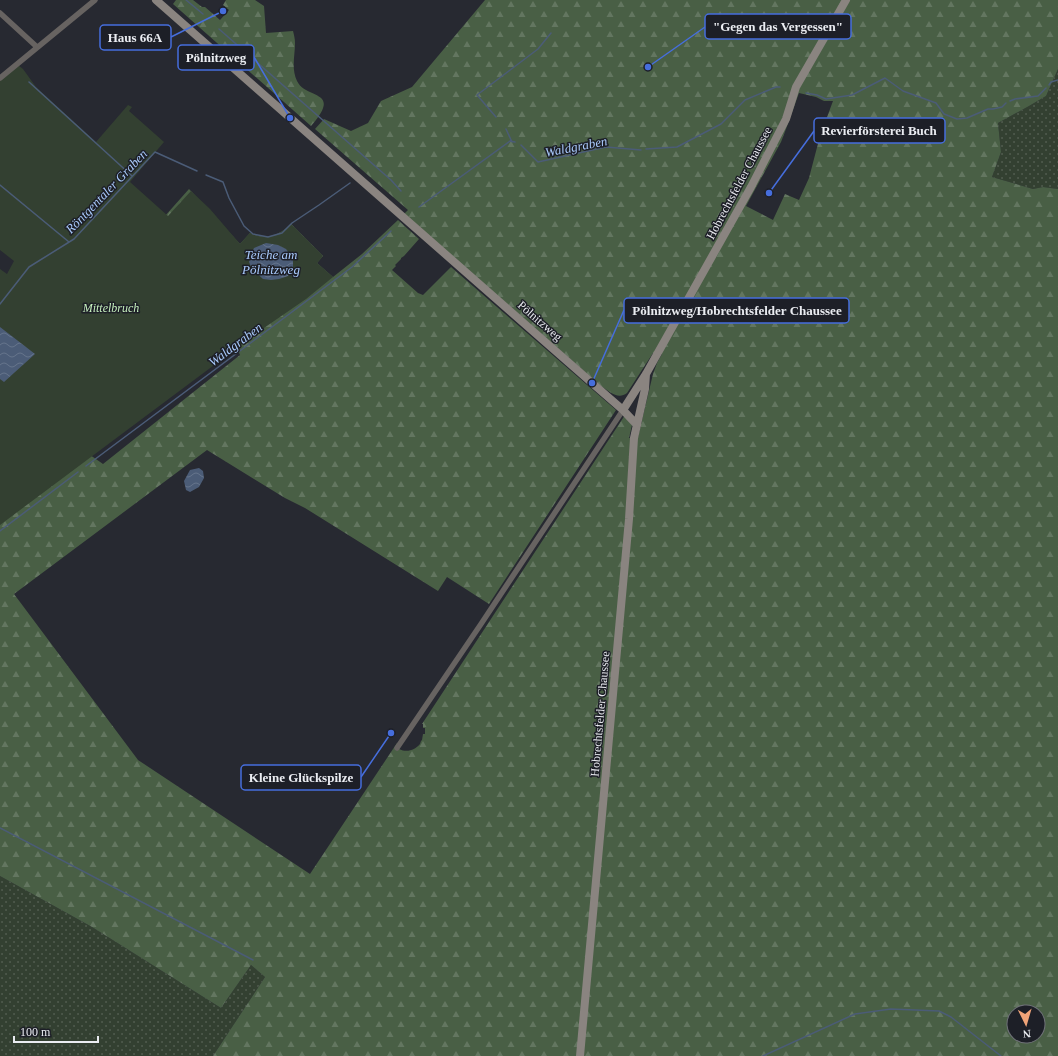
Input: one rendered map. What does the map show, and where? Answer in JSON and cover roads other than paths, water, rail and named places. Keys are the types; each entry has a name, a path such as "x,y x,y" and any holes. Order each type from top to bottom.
{"street":[{"path":"0,78 95,0"},
{"name":"Pölnitzweg","path":"156,0 622,410 637,425"},
{"name":"Hobrechtsfelder Chaussee","path":"397,748 481,624 646,374 754,182 786,119 796,87 846,0"},
{"path":"0,14 37,47"},
{"name":"Hobrechtsfelder Chaussee","path":"580,1056 629,519 633,446 645,389 646,374"}],"water":[{"name":"Teiche am Pölnitzweg","path":"266,243 278,245 286,249 293,258 293,267 288,276 271,280 263,279 252,269 249,262 254,248"},
{"path":"0,327 35,354 4,382 0,379"},
{"path":"199,468 203,471 204,478 199,487 190,492 186,490 184,481 190,470"}],"waterway":[{"path":"186,0 203,14"},
{"path":"219,29 391,180 401,191"},
{"path":"496,117 477,95 538,49 551,33"},
{"name":"Waldgraben","path":"806,93 817,95 826,99 852,95 885,78 903,91 936,103 944,114 957,119 967,118 988,109 1002,107 1006,103"},
{"name":"Waldgraben","path":"1049,85 1051,82 1058,80"},
{"path":"29,82 132,176"},
{"name":"Waldgraben","path":"646,149 677,147 721,124 745,100 776,87 780,87"},
{"name":"Waldgraben","path":"1010,101 1038,96 1046,88"},
{"path":"506,129 512,142"},
{"name":"Waldgraben","path":"419,207 510,141 515,142"},
{"name":"Waldgraben","path":"521,145 538,162 606,147 641,150"},
{"name":"Röntgentaler Graben","path":"0,304 29,267 74,239 155,152 197,171"},
{"name":"Röntgentaler Graben","path":"206,175 223,182 229,198 244,226 253,234 268,237 282,233 292,223 350,183"},
{"path":"0,185 69,242"},
{"name":"Waldgraben","path":"86,466 352,267 391,231"},
{"name":"Waldgraben","path":"0,531 78,472"},
{"path":"0,828 253,960"},
{"path":"763,1056 855,1014 891,1009 939,1011 951,1017 1001,1056"}],"place":[{"name":"Haus 66A","path":"223,11"},
{"name":"\"Gegen das Vergessen\"","path":"648,67"},
{"name":"Pölnitzweg","path":"290,118"},
{"name":"Revierförsterei Buch","path":"769,193"},
{"name":"Pölnitzweg/Hobrechtsfelder Chaussee","path":"592,383"},
{"name":"Kleine Glückspilze","path":"391,733"}],"park label":[{"name":"Mittelbruch","path":"111,308"}]}
